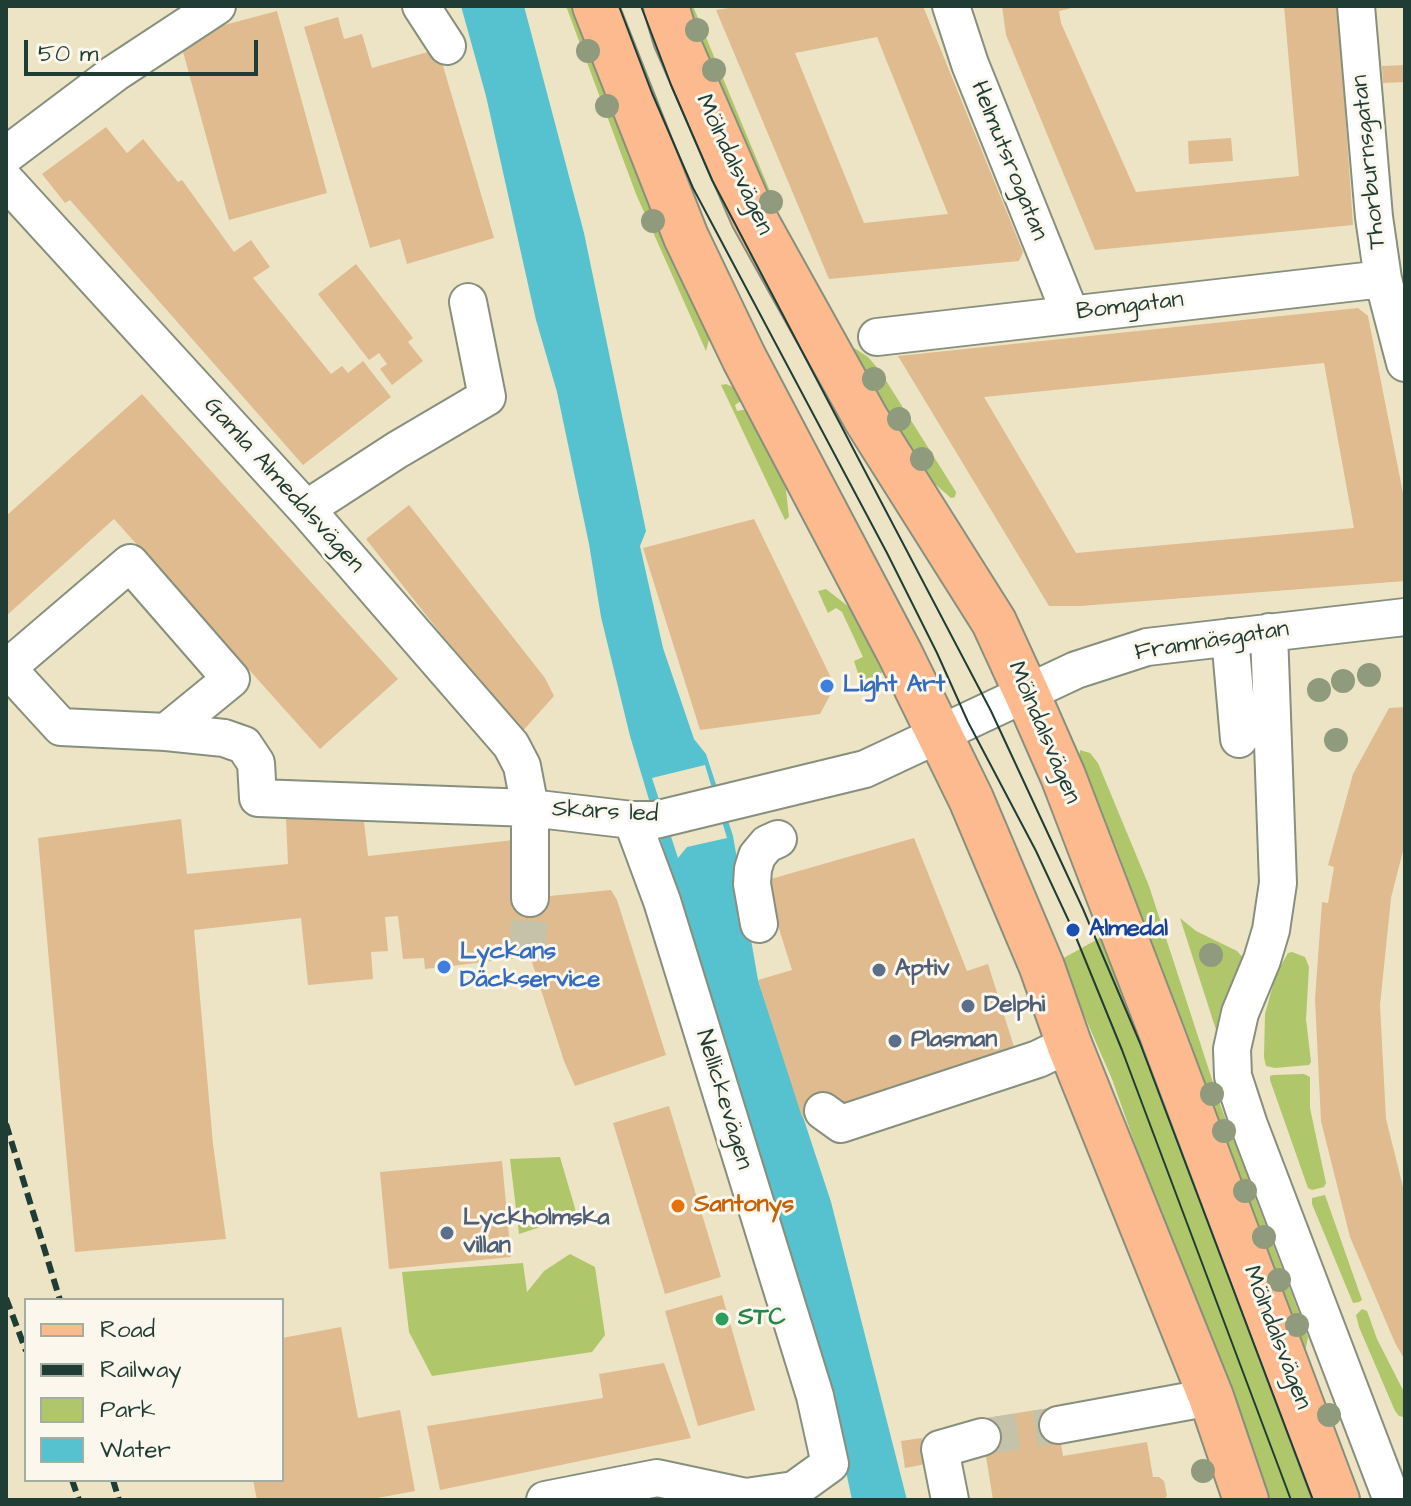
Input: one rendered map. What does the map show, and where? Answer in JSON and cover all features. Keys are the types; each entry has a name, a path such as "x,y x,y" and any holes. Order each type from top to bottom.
{"main road":[{"path":"595,6 686,237 744,358 900,654 971,799 1042,967 1069,1044 1211,1397 1246,1500"},
{"name":"Mölndalsvägen","path":"666,6 676,39 753,216 866,419 994,622 1027,694 1063,776 1337,1500"}],"street":[{"path":"6,155 115,73 217,6"},
{"path":"421,6 447,46"},
{"name":"Helmutsrogatan","path":"951,6 970,64 1070,313"},
{"name":"Thorburnsgatan","path":"1356,6 1374,217 1383,279 1405,363"},
{"name":"Gamla Almedalsvägen","path":"6,181 306,509 511,745 522,766 530,808 530,898"},
{"name":"Bomgatan","path":"877,337 1383,279"},
{"path":"306,509 487,397 468,302"},
{"path":"130,563 231,679 166,732 61,727 7,668 130,563"},
{"name":"Framnäsgatan","path":"939,736 1076,670 1147,647 1405,617"},
{"path":"1269,632 1278,883 1271,930 1240,1013 1232,1049 1233,1076 1392,1500"},
{"path":"1230,637 1239,739"},
{"name":"Skårs led","path":"166,732 224,738 244,745 256,763 258,798 530,808 644,820 865,769 939,736"},
{"name":"Nellickevägen","path":"545,1500 657,1478 746,1497 794,1490 830,1464 806,1366 662,901 644,820"},
{"path":"759,924 752,884 753,869 757,856 767,844 778,839"},
{"path":"823,1111 841,1124 1038,1059 1069,1044"},
{"path":"1058,1425 1211,1397"},
{"path":"950,1500 939,1440 982,1437"}],"green space":[{"path":"566,6 579,6 710,336 706,351 636,194"},
{"path":"681,6 693,6 774,201 768,205"},
{"path":"848,344 868,357 880,371 956,492 955,497 951,498 927,477 912,457"},
{"path":"721,385 737,389 744,399 735,405 737,411 748,409 785,481 789,517 785,520"},
{"path":"826,589 849,607 882,671 880,679 862,685 854,661 863,657 842,612 836,608 828,613 818,591"},
{"path":"1080,750 1090,753 1098,763 1149,886 1221,1107 1308,1337 1304,1358 1166,991 1120,858 1079,758"},
{"path":"1180,918 1196,931 1237,951 1247,962 1218,1036"},
{"path":"1107,934 1320,1500 1261,1500 1112,1079 1060,960"},
{"path":"1288,953 1305,957 1309,967 1306,1019 1311,1062 1309,1065 1275,1068 1266,1066 1264,1057 1265,1014 1276,974"},
{"path":"1304,1074 1310,1077 1310,1108 1326,1183 1324,1187 1312,1190 1308,1188 1270,1080 1273,1075"},
{"path":"560,1157 577,1215 519,1234 510,1159"},
{"path":"1325,1195 1362,1300 1359,1302 1353,1303 1312,1204 1312,1198"},
{"path":"570,1254 595,1267 605,1335 592,1352 432,1376 409,1332 402,1272 523,1263 527,1292 544,1271"},
{"path":"1362,1309 1367,1311 1377,1339 1405,1394 1403,1417 1395,1411 1359,1327 1356,1315"}],"water":[{"path":"461,6 524,6 584,233 646,531 640,546 663,648 694,739 706,754 733,836 758,980 831,1202 907,1500 852,1500 838,1433 630,736 601,617 557,392 536,320 486,96"}],"pier":[{"path":"705,765 727,838 687,847 678,858 652,778"}],"building":[{"path":"741,6 923,6 1023,252 1019,261 829,279 716,10","holes":["877,37 948,214 864,223 795,53"]},
{"path":"1002,6 1080,6 1059,11 1061,23 1136,192 1299,176 1284,6 1338,6 1353,225 1095,250 1006,35"},
{"path":"277,11 327,193 229,220 179,37"},
{"path":"338,17 344,39 362,34 372,68 438,49 494,238 407,264 400,239 370,248 304,27"},
{"path":"1405,65 1405,82 1383,83 1382,66"},
{"path":"106,127 127,153 143,139 178,182 182,180 234,252 251,240 270,267 253,278 331,374 342,366 348,373 363,361 391,397 303,465 70,200 65,203 42,174"},
{"path":"1231,138 1233,161 1189,164 1188,141"},
{"path":"356,264 413,338 408,342 423,361 392,385 380,369 387,364 379,353 369,360 318,294"},
{"path":"1358,308 1368,316 1405,503 1405,581 1049,606 898,356","holes":["1324,363 1354,528 1076,553 984,397"]},
{"path":"142,394 398,679 320,749 114,519 6,616 6,516"},
{"path":"409,505 545,678 554,696 520,734 366,539"},
{"path":"754,519 835,686 820,714 700,730 643,548"},
{"path":"1405,707 1405,843 1391,898 1380,1005 1386,1119 1405,1195 1405,1360 1350,1237 1321,1121 1315,999 1322,902 1328,903 1334,867 1328,865 1353,774 1389,708"},
{"path":"286,818 364,822 368,856 514,840 519,899 611,890 617,900 666,1055 575,1086 531,959 425,969 424,958 403,959 398,916 385,917 388,951 371,952 373,979 308,985 301,918 194,930 213,1144 226,1239 75,1252 38,838 181,819 187,874 288,864"},
{"path":"914,838 967,971 988,964 1015,1050 802,1117 758,980 792,970 764,881"},
{"path":"669,1106 721,1277 665,1294 613,1123"},
{"name":"Lyckholmska villan","path":"502,1161 511,1257 389,1269 380,1172"},
{"path":"722,1295 755,1410 698,1426 665,1311"},
{"path":"341,1327 358,1418 400,1410 415,1491 367,1500 257,1500 253,1482 284,1482 284,1338"},
{"path":"664,1363 691,1438 440,1490 427,1426 603,1398 599,1374"},
{"path":"1055,1407 1063,1456 1147,1442 1153,1477 1164,1481 1167,1496 1163,1500 993,1500 980,1419"},
{"path":"922,1438 926,1464 905,1468 901,1441"}],"tunnel":[{"path":"527,957 530,898"},
{"path":"982,1437 1058,1425"}],"tram line":[{"path":"619,6 693,188 887,553 1073,930 1122,1050 1291,1500"},
{"path":"641,6 712,180 991,711 1083,909 1140,1043 1313,1500"}],"railway":[{"path":"6,1124 59,1298"},
{"path":"6,1298 24,1346"},
{"path":"73,1482 79,1500"},
{"path":"114,1482 119,1500"}],"place":[{"name":"Light Art","path":"827,686"},
{"name":"Almedal","path":"1073,930"},
{"name":"Lyckans Däckservice","path":"444,967"},
{"name":"Aptiv","path":"879,970"},
{"name":"Delphi","path":"968,1006"},
{"name":"Plasman","path":"895,1041"},
{"name":"Santonys","path":"678,1206"},
{"name":"Lyckholmska villan","path":"447,1233"},
{"name":"STC","path":"722,1319"}]}
